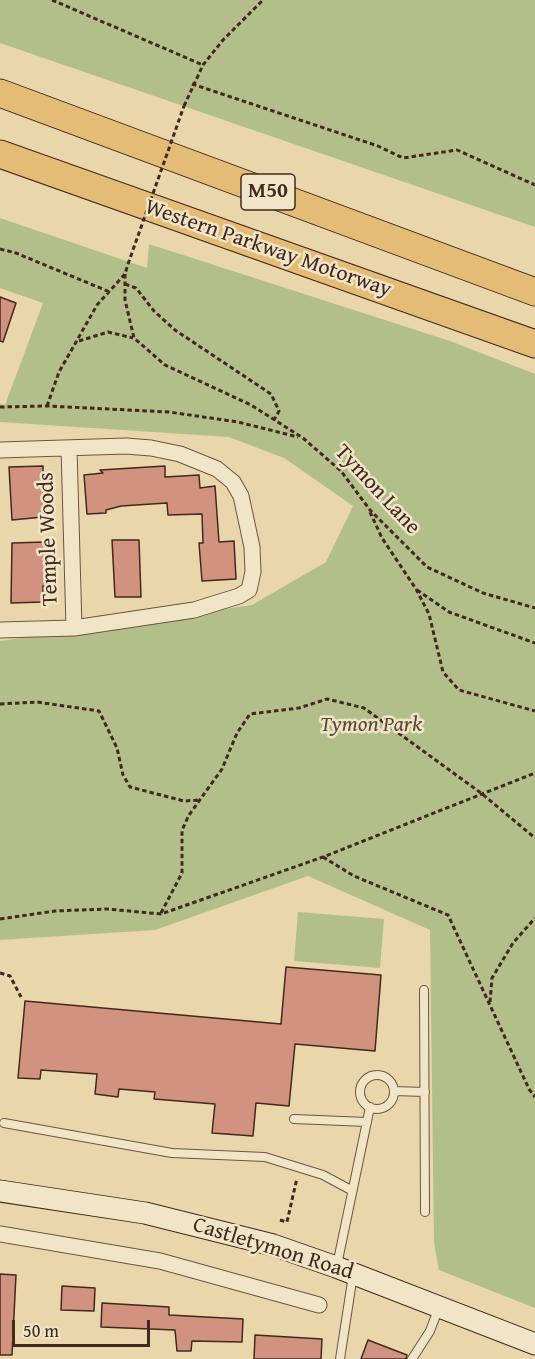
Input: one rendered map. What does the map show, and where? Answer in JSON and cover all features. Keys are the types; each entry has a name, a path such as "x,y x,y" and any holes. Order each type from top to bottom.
{"highway":[{"name":"M50","path":"0,93 535,292"},
{"name":"Western Parkway Motorway","path":"0,154 535,344"}],"street":[{"name":"Temple Woods","path":"0,450 126,446 180,454 217,469 233,482 241,496 252,547 249,590 239,596 195,610 74,628 0,630"},
{"name":"Temple Woods","path":"69,448 74,628"},
{"name":"Castletymon Road","path":"0,1191 145,1213 273,1245 439,1305 535,1344"},
{"path":"0,1234 160,1261 320,1305"}],"lane":[{"path":"424,990 425,1212"},
{"path":"371,1076 383,1076 389,1079 394,1091 393,1098 383,1107 370,1107 364,1103 360,1091 362,1084 371,1076"},
{"path":"394,1091 425,1092"},
{"path":"340,1359 351,1190 370,1107"},
{"path":"294,1119 367,1122"},
{"path":"4,1123 172,1153 245,1155 299,1166 351,1190"},
{"path":"414,1358 430,1331 439,1305"}],"path":[{"path":"52,0 203,65"},
{"path":"77,341 108,332 134,338 125,300 125,274 192,84 203,65 223,40 263,0"},
{"path":"192,84 378,146 403,158 457,150 535,185"},
{"path":"0,249 16,253 110,292"},
{"path":"47,406 59,372 97,306 125,274"},
{"path":"125,284 135,288 154,311 175,330 271,394 279,411 274,420"},
{"name":"Tymon Lane","path":"134,338 165,365 251,405 303,438 341,471 370,510 427,567 483,593 535,608"},
{"path":"0,407 47,406 169,412 238,422 303,438"},
{"path":"370,510 382,538 416,589 429,614 443,672 459,690 535,711"},
{"path":"416,589 449,612 535,643"},
{"path":"161,914 182,873 182,830 222,769 237,733 250,714 298,708 327,699 364,708 481,793 535,838"},
{"path":"0,705 37,702 99,711 117,748 123,775 130,788 184,801 200,800"},
{"path":"0,919 55,911 107,909 161,914 323,857 535,773"},
{"path":"323,857 354,876 448,915 528,1089 535,1097"},
{"path":"490,1004 492,978 513,943 535,918"},
{"path":"0,974 10,976 21,997"},
{"path":"280,1220 287,1222 299,1166"}],"green space":[{"path":"0,0 535,0 535,227 0,43"},
{"name":"Tymon Park","path":"0,218 147,268 149,244 450,341 535,374 535,1308 439,1270 434,1243 430,930 308,876 155,930 0,940 0,641 252,605 326,562 353,506 284,458 229,437 0,422 0,404 5,405 43,303 0,288"},
{"path":"298,912 384,919 380,968 294,961"}],"building":[{"path":"0,297 16,303 3,342 0,341"},
{"path":"43,466 43,517 12,520 9,467"},
{"path":"165,466 165,477 199,475 200,488 215,486 219,542 234,541 236,579 202,581 199,543 203,543 202,514 168,515 167,503 121,506 106,510 106,513 87,514 84,475 103,473 100,470"},
{"path":"112,540 139,540 141,597 115,597"},
{"path":"45,542 46,586 43,586 43,602 11,603 12,543"},
{"path":"286,967 381,975 375,1051 295,1044 289,1106 256,1103 253,1136 212,1133 215,1104 154,1099 155,1092 119,1089 118,1097 95,1094 97,1074 41,1070 40,1079 18,1078 25,1001 281,1024"},
{"path":"0,1274 16,1275 12,1355 0,1355"},
{"path":"62,1286 95,1288 94,1311 61,1310"},
{"path":"102,1303 169,1307 169,1315 243,1319 242,1342 192,1341 191,1351 177,1351 175,1330 101,1327"},
{"path":"255,1335 322,1339 321,1359 254,1359"},
{"path":"368,1340 407,1355 406,1359 361,1359"}]}
